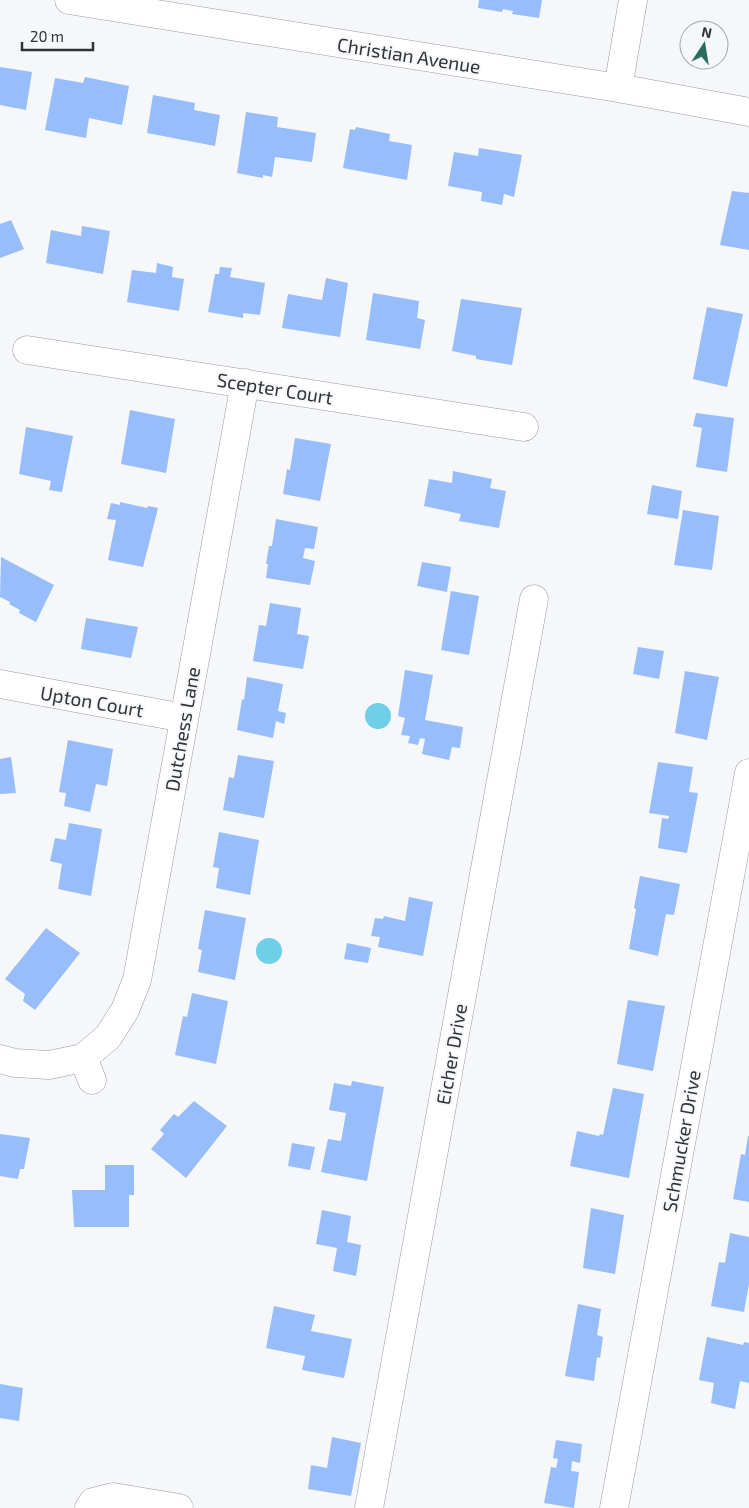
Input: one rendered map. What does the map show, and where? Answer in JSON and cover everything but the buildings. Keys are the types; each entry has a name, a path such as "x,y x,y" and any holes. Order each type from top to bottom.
{"street":[{"name":"Christian Avenue","path":"69,0 173,8 749,112"},
{"path":"618,88 633,0"},
{"name":"Scepter Court","path":"27,350 524,427"},
{"name":"Dutchess Lane","path":"0,1059 15,1063 88,1069 125,1010 137,980 244,383"},
{"name":"Eicher Drive","path":"369,1508 534,599"},
{"name":"Upton Court","path":"0,684 184,718"},
{"name":"Schmucker Drive","path":"614,1508 749,773"},
{"path":"88,1508 93,1502 113,1497 179,1508"}],"water":[{"path":"378,703 387,707 391,716 387,725 378,729 369,725 365,716 369,707"},
{"path":"269,938 278,942 282,951 278,960 269,964 260,960 256,951 260,942"}]}
